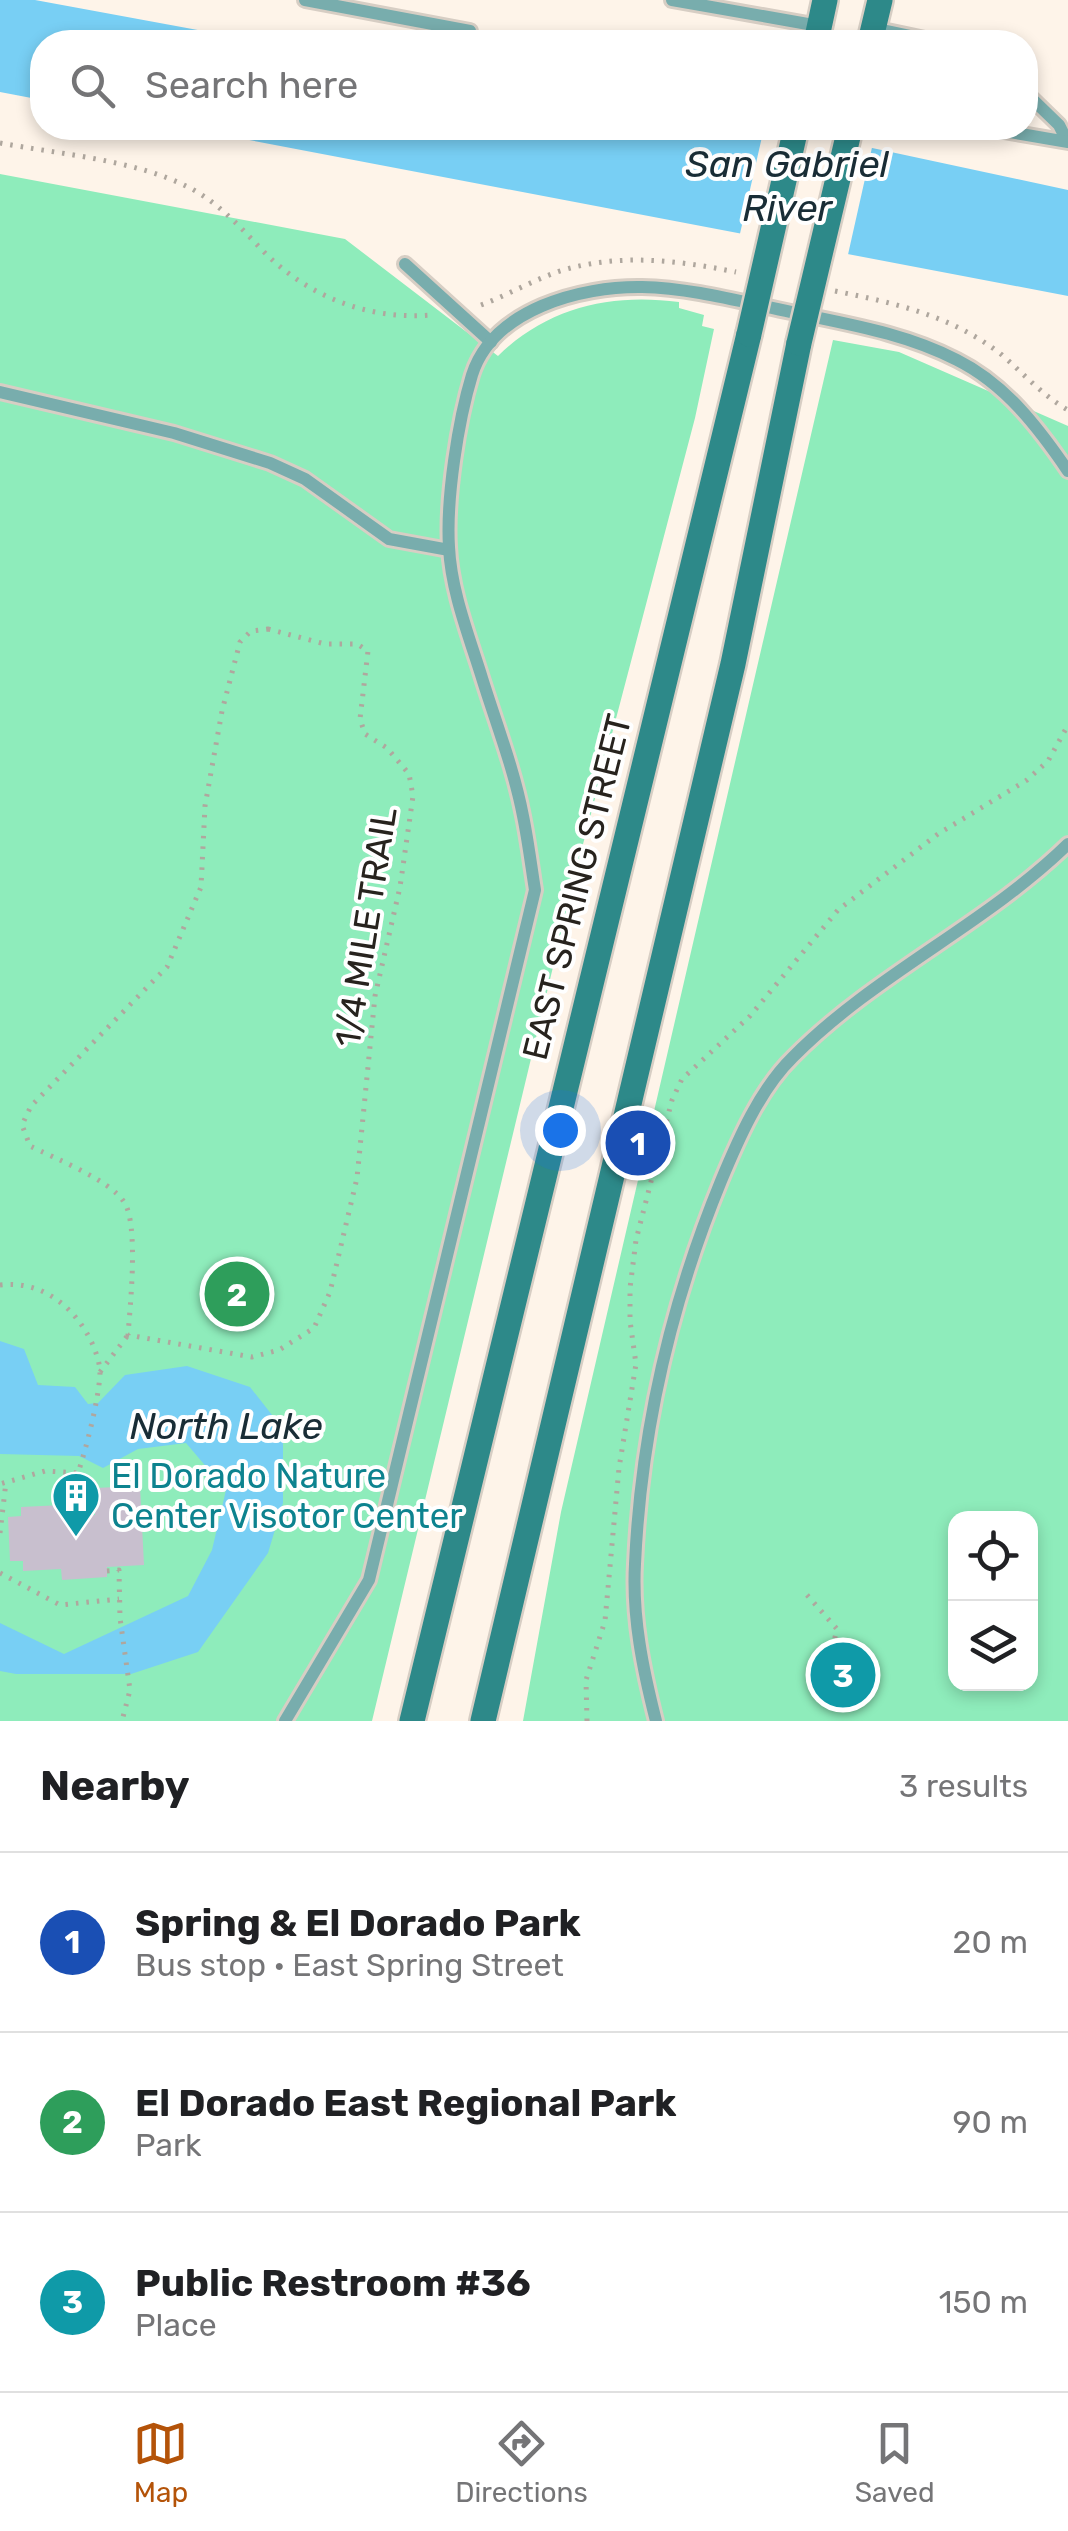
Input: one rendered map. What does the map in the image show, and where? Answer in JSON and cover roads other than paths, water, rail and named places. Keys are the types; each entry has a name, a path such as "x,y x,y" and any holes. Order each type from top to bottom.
{"main road":[{"path":"818,30 825,0"},
{"path":"873,30 880,0"},
{"name":"EAST SPRING STREET","path":"412,1721 793,140"},
{"path":"483,1721 733,664 799,344 847,140"}],"lane":[{"path":"305,0 459,30"},
{"path":"354,10 374,0"},
{"path":"672,0 801,30"},
{"path":"707,0 740,15"},
{"path":"1038,105 1059,125 1067,141"},
{"path":"1038,136 1067,141"},
{"path":"406,264 490,342"},
{"path":"286,1721 369,1580 535,890 523,813 460,606 449,550 449,514 462,416 473,371 490,342 516,319 551,303 605,290 641,287 717,297 886,332 960,361 984,377 1026,414 1068,471"},
{"path":"0,392 174,433 270,463 306,479 389,539 449,550"},
{"path":"656,1721 643,1669 635,1564 656,1395 666,1339 694,1248 742,1130 790,1060 847,1009 1003,899 1068,844"}],"water":[{"path":"0,0 35,0 198,30 30,30 30,98 0,92"},
{"name":"San Gabriel River","path":"249,140 835,140 1068,190 1068,296"},
{"name":"North Lake","path":"0,1341 24,1349 38,1385 75,1387 88,1404 98,1403 125,1375 187,1366 250,1387 283,1429 283,1503 268,1553 198,1652 131,1674 0,1671 0,1623 64,1654 188,1596 212,1550 226,1490 186,1443 138,1449 103,1468 79,1456 0,1454"}],"place":[{"name":"Spring & El Dorado Park","path":"638,1143"},
{"name":"El Dorado East Regional Park","path":"237,1294"},
{"name":"El Dorado Nature Center Visotor Center","path":"76,1538"},
{"name":"Public Restroom #36","path":"843,1675"}]}
